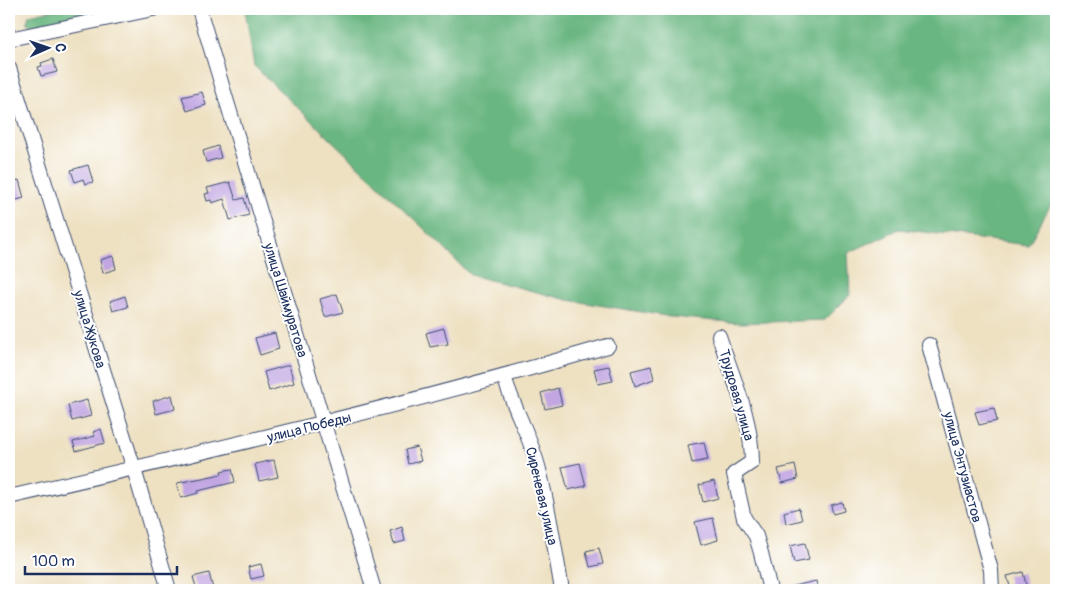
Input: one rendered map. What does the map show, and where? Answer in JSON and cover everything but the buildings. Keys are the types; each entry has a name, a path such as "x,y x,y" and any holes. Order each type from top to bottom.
{"street":[{"path":"9,39 153,9"},
{"name":"улица Шаймуратова","path":"199,9 374,590"},
{"name":"улица Жукова","path":"9,68 134,469 169,590"},
{"name":"Трудовая улица","path":"719,336 748,423 752,446 752,462 734,474 744,518 756,536 770,590"},
{"name":"улица Энтузиастов","path":"929,345 991,570 992,590"},
{"name":"улица Победы","path":"9,498 323,424 608,346"},
{"name":"Сиреневая улица","path":"504,376 508,392 527,432 539,469 562,590"}],"green space":[{"path":"56,9 128,9 31,27 27,22 29,15"},
{"path":"245,9 1056,9 1056,196 1028,245 899,229 848,253 850,295 825,320 740,323 672,317 568,300 470,275 254,66"}]}
